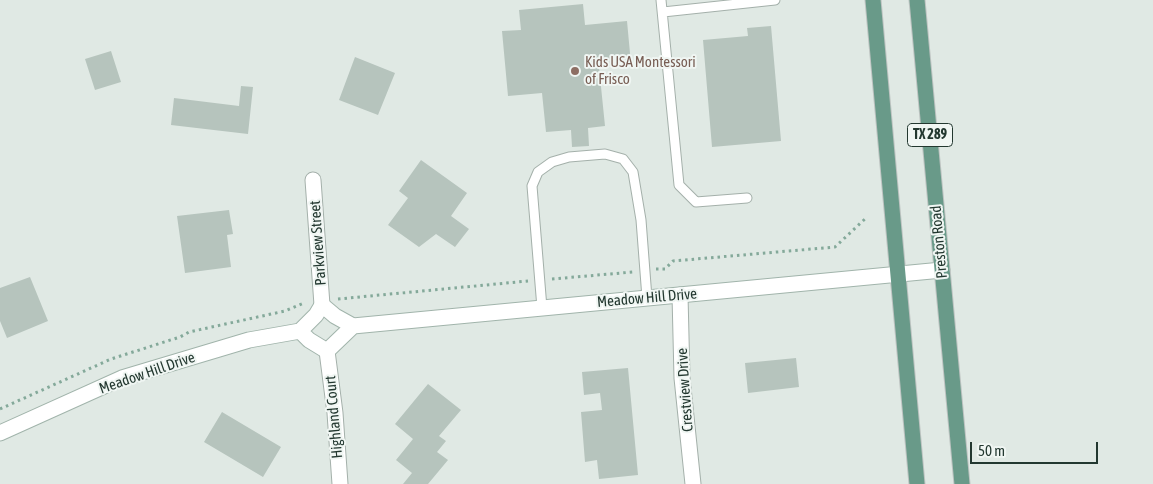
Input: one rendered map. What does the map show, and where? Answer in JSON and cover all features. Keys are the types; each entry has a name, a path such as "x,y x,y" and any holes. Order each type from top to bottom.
{"main road":[{"name":"TX 289","path":"874,0 917,484"},
{"name":"Preston Road","path":"917,0 962,484"}],"street":[{"name":"Parkview Street","path":"313,180 322,302"},
{"name":"Meadow Hill Drive","path":"353,326 942,270"},
{"name":"Crestview Drive","path":"680,295 682,378 694,484"},
{"path":"322,302 335,316 353,326 327,351 309,340 300,331 316,315 322,302"},
{"name":"Meadow Hill Drive","path":"0,433 122,378 249,340 300,331"},
{"name":"Highland Court","path":"327,351 335,413 340,484"}],"lane":[{"path":"661,0 679,185 696,202 747,198"},
{"path":"662,12 775,0"},
{"path":"542,308 532,186 538,172 552,162 569,157 605,154 623,159 633,172 641,220 647,298"}],"path":[{"path":"665,268 673,261 835,247 866,218"},
{"path":"554,279 631,272"},
{"path":"0,409 76,374 189,332 322,302 525,281"}],"building":[{"path":"583,4 585,25 627,21 631,64 599,67 605,126 588,128 589,146 572,147 571,130 546,132 542,93 508,96 502,31 521,30 519,10"},
{"path":"771,26 781,141 712,147 703,40 748,36 747,28"},
{"path":"111,51 121,82 95,90 85,59"},
{"path":"355,57 395,73 378,115 339,100"},
{"path":"241,86 253,87 248,134 171,125 174,98 239,106"},
{"path":"421,160 467,193 451,216 469,229 455,247 436,234 419,247 388,225 408,198 399,191"},
{"path":"229,210 233,234 227,235 231,267 185,273 177,216"},
{"path":"30,277 48,321 7,338 0,321 0,288"},
{"path":"796,358 799,387 748,393 745,363"},
{"path":"628,368 638,475 599,479 597,460 585,462 581,412 602,410 600,393 584,395 582,372"},
{"path":"428,384 461,410 439,436 446,441 437,452 448,460 428,484 403,484 412,473 396,460 413,439 395,424"},
{"path":"222,412 281,447 263,477 204,442"}],"place":[{"name":"Kids USA Montessori of Frisco","path":"575,71"}]}
